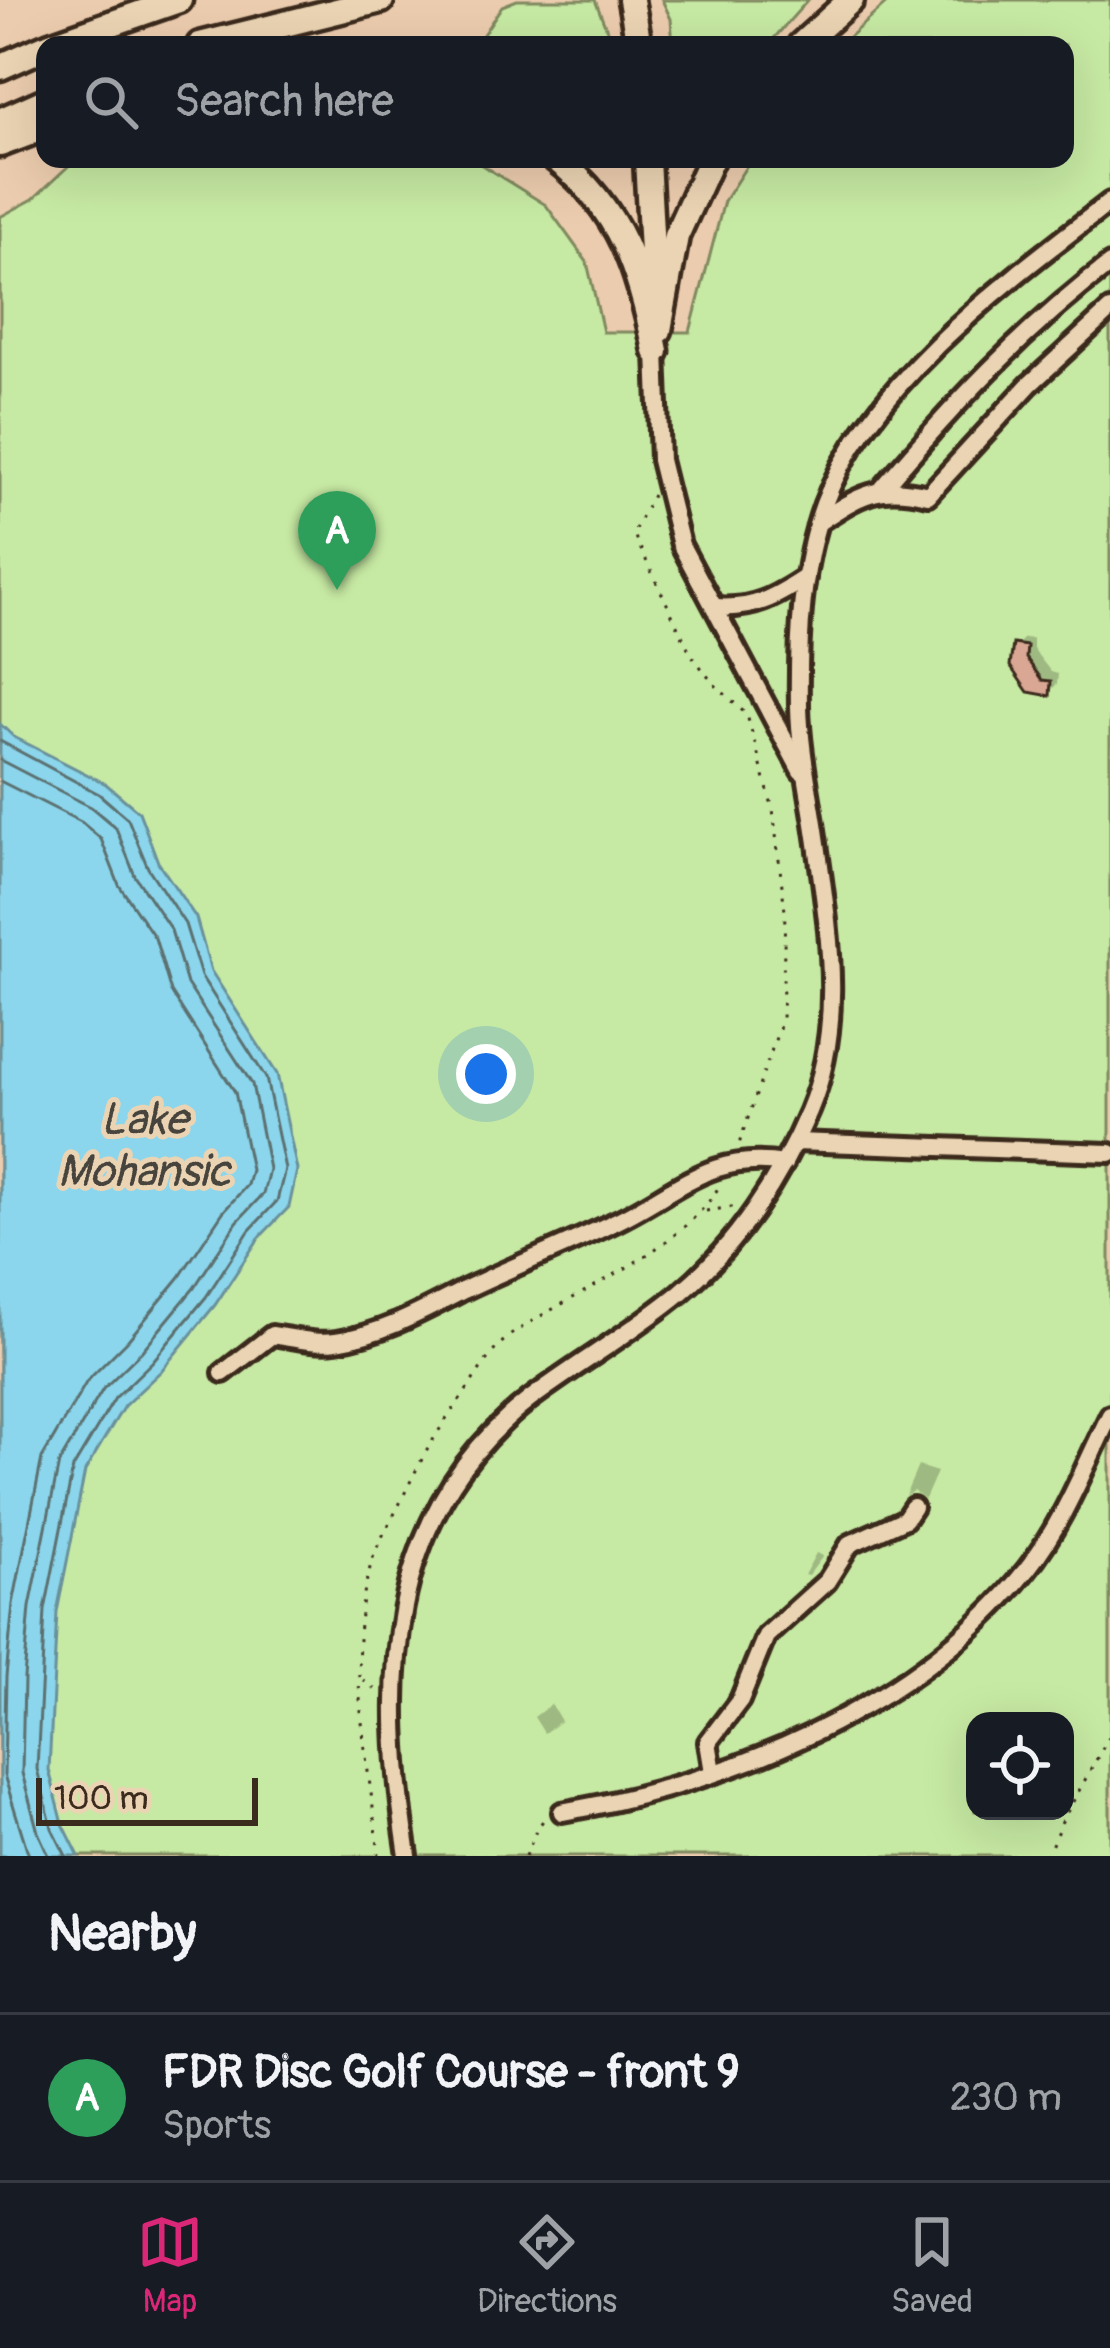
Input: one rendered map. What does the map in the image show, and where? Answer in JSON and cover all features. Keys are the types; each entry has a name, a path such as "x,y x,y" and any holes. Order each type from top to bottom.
{"highway":[{"path":"76,36 179,0"},
{"path":"236,36 381,0"},
{"path":"631,0 637,36"},
{"path":"811,36 850,0"},
{"path":"0,67 36,51"},
{"path":"0,122 36,105"},
{"path":"0,144 36,130"},
{"path":"567,168 586,184 621,230 634,259 656,351"},
{"path":"647,168 656,351"},
{"path":"656,351 676,236 707,168"}],"lane":[{"path":"408,1856 394,1693 412,1568 425,1528 464,1467 527,1402 679,1294 711,1263 784,1164 812,1105 827,1047 832,1000 830,948 799,710 806,577 819,522 840,470 879,413 928,356 1110,202"},
{"path":"882,489 944,413 1005,352 1110,264"},
{"path":"819,522 860,495 882,489 928,495 1029,385 1110,310"},
{"path":"656,351 663,478 681,545 810,788"},
{"path":"840,470 860,495"},
{"path":"716,607 735,609 762,603 806,577"},
{"path":"795,1142 1110,1153"},
{"path":"223,1373 272,1335 331,1342 430,1311 459,1293 615,1222 706,1171 732,1162 784,1164"},
{"path":"562,1812 713,1772 800,1737 869,1702 975,1627 1029,1567 1110,1415"},
{"path":"713,1772 708,1742 740,1700 766,1636 827,1581 850,1544 905,1519 914,1507"}],"path":[{"path":"379,1856 359,1643 374,1557 430,1440 494,1350 514,1332 640,1259 704,1211 732,1162 782,1021 785,911 772,809 754,733 747,715 691,654 633,533 663,478"},
{"path":"704,1211 759,1203"},
{"path":"361,1680 377,1692 394,1693"},
{"path":"1048,1856 1110,1735"},
{"path":"526,1856 537,1828 547,1816 562,1812"}],"green space":[{"path":"517,0 595,0 609,36 482,36 502,6"},
{"path":"662,0 808,0 776,36 672,36"},
{"path":"890,0 1110,0 1110,1856 0,1856 0,217 33,199 66,168 486,168 546,205 587,262 603,332 690,332 724,201 745,168 1074,168 1074,36 850,36"}],"water":[{"name":"Lake Mohansic","path":"0,724 14,737 106,784 139,812 158,862 196,918 211,971 277,1074 297,1170 289,1207 259,1238 215,1305 161,1371 124,1406 85,1471 57,1612 49,1770 63,1824 79,1856 0,1856"}],"building":[{"path":"1013,644 1027,646 1026,658 1042,680 1051,681 1050,696 1028,692 1010,666"}],"place":[{"name":"FDR Disc Golf Course - front 9","path":"337,590"}]}
